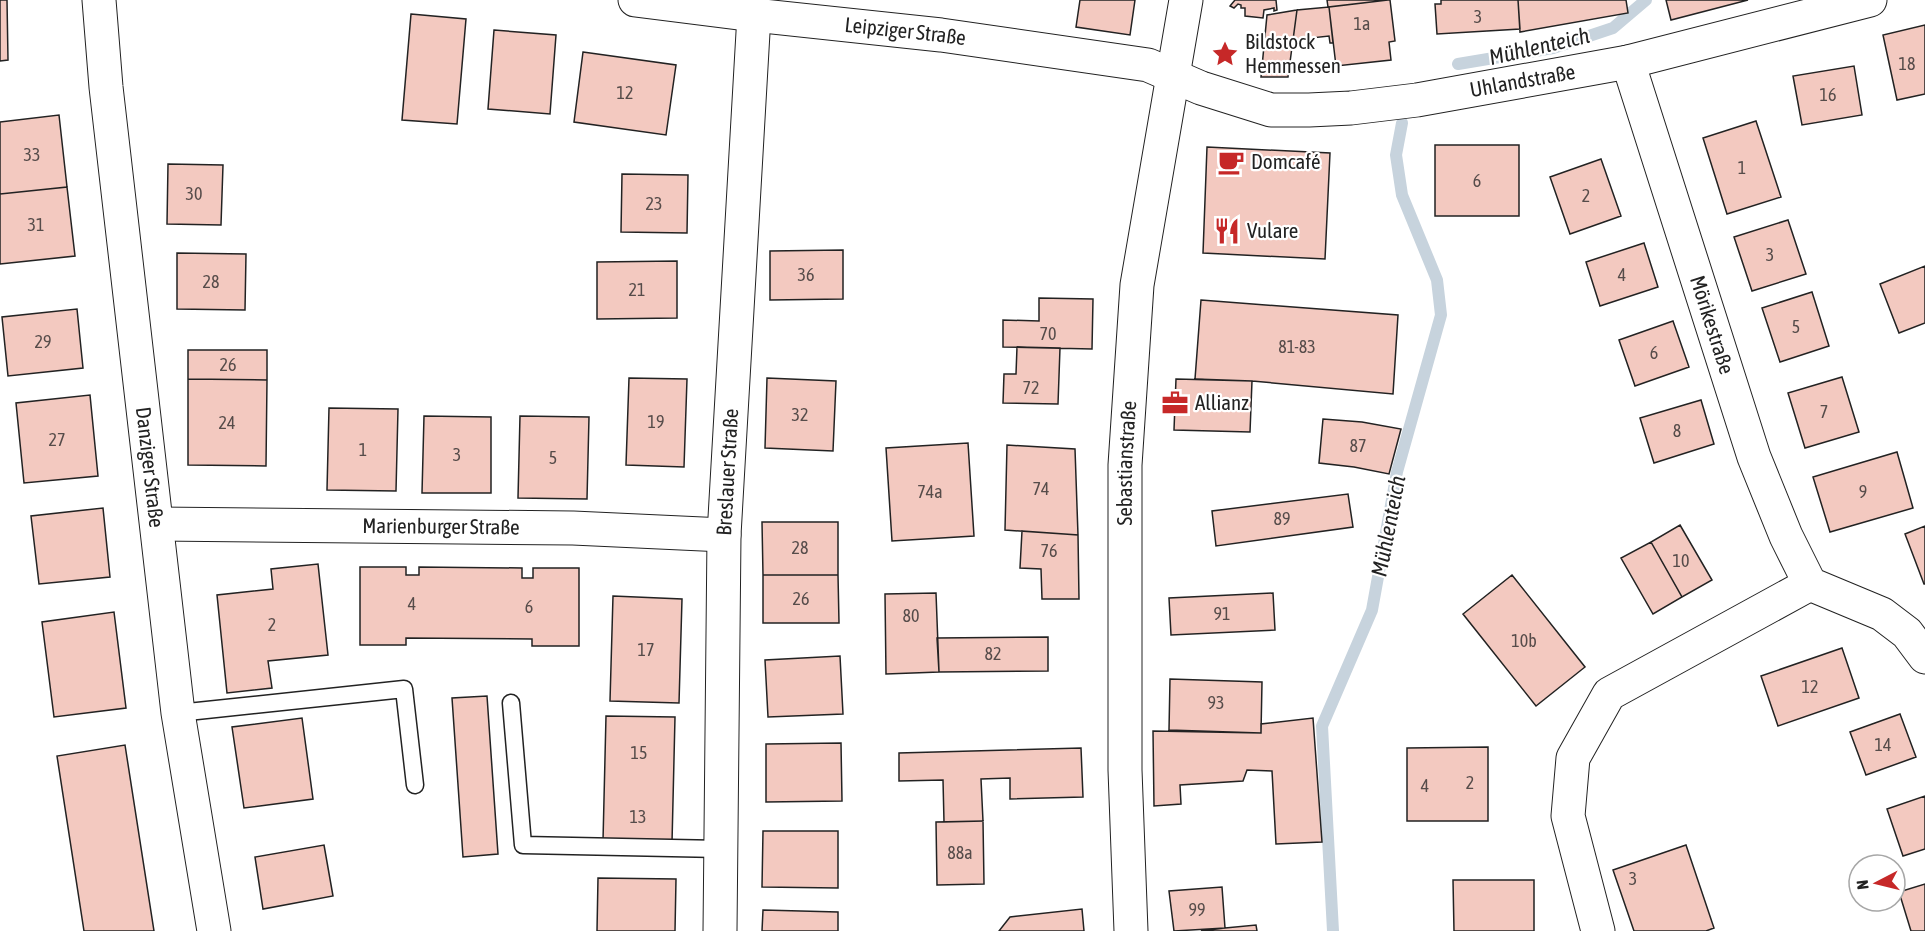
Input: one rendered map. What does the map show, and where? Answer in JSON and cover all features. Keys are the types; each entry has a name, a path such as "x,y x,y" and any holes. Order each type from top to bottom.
{"street":[{"name":"Danziger Straße","path":"99,0 106,87 178,713 213,931"},
{"name":"Leipziger Straße","path":"635,0 941,35 1148,65 1173,74"},
{"name":"Sebastianstraße","path":"1131,931 1125,770 1125,465 1137,285 1186,0"},
{"name":"Uhlandstraße","path":"1173,74 1201,88 1271,110 1351,108 1417,100 1628,62 1870,0"},
{"name":"Breslauer Straße","path":"720,931 724,536 754,15"},
{"name":"Mörikestraße","path":"1628,62 1754,456 1786,536 1810,584"},
{"name":"Marienburger Straße","path":"157,524 573,528 724,536"},
{"path":"1598,931 1568,816 1573,758 1609,694 1810,584 1882,614 1907,633 1925,657"}],"lane":[{"path":"178,713 404,689 416,785"},
{"path":"511,703 523,845 721,849"}],"building":[{"path":"0,0 7,0 8,60 0,61"},
{"path":"1080,0 1135,0 1130,35 1076,27"},
{"path":"1235,0 1276,0 1277,10 1274,11 1274,8 1264,10 1263,18 1245,16 1245,8 1241,8 1241,5 1238,4 1234,8 1230,6"},
{"path":"1327,0 1388,0 1328,7"},
{"path":"1390,0 1395,41 1389,42 1391,60 1336,66 1329,7"},
{"path":"1441,0 1518,0 1520,29 1437,34 1435,4 1441,4"},
{"path":"1518,0 1626,0 1628,13 1520,32"},
{"path":"1666,0 1748,0 1671,20"},
{"path":"1329,7 1333,43 1330,43 1329,36 1293,40 1297,10"},
{"path":"1297,10 1288,77 1261,77 1267,15"},
{"path":"411,14 466,19 457,124 402,120"},
{"path":"1925,25 1925,94 1897,100 1883,35"},
{"path":"494,30 556,35 550,114 488,109"},
{"path":"583,52 676,65 666,135 574,122"},
{"path":"1854,66 1862,115 1802,125 1793,76"},
{"path":"59,115 67,187 0,194 0,122"},
{"path":"1756,121 1781,197 1727,214 1703,138"},
{"path":"1435,145 1519,145 1519,216 1435,216"},
{"path":"1207,147 1330,153 1325,259 1203,253"},
{"path":"1601,159 1621,216 1570,234 1550,177"},
{"path":"168,164 223,165 221,225 167,224"},
{"path":"622,174 688,175 687,233 621,232"},
{"path":"67,187 75,256 0,264 0,194"},
{"path":"1788,220 1806,274 1752,291 1734,237"},
{"path":"1644,243 1658,287 1600,306 1586,262"},
{"path":"843,250 843,299 770,300 770,251"},
{"path":"177,253 246,254 245,310 177,309"},
{"path":"677,261 677,318 597,319 597,262"},
{"path":"1925,266 1925,323 1899,333 1880,284"},
{"path":"1812,292 1829,346 1780,362 1762,308"},
{"path":"1039,298 1093,299 1092,349 1003,347 1003,320 1039,321"},
{"path":"1201,300 1398,315 1393,394 1252,381 1195,379"},
{"path":"77,309 83,368 8,376 2,317"},
{"path":"1673,321 1689,367 1635,386 1619,340"},
{"path":"1017,347 1060,348 1058,404 1003,403 1004,374 1016,374"},
{"path":"188,350 267,350 267,380 188,379"},
{"path":"1842,377 1859,432 1805,448 1788,393"},
{"path":"629,378 687,379 684,467 626,465"},
{"path":"767,378 836,381 833,451 765,448"},
{"path":"188,379 267,380 266,466 188,465"},
{"path":"1176,379 1252,381 1250,432 1174,430"},
{"path":"90,395 98,476 24,483 16,403"},
{"path":"1701,400 1714,444 1654,463 1640,418"},
{"path":"329,408 398,409 396,491 327,490"},
{"path":"424,416 491,417 491,493 422,493"},
{"path":"520,416 589,417 587,499 518,498"},
{"path":"1323,419 1362,422 1401,429 1389,474 1319,463"},
{"path":"968,443 974,536 892,541 886,448"},
{"path":"1007,445 1075,449 1078,535 1005,530"},
{"path":"1897,452 1913,508 1830,532 1813,477"},
{"path":"1348,494 1353,527 1216,546 1212,511"},
{"path":"103,508 110,577 39,584 31,516"},
{"path":"762,522 838,522 838,575 763,575"},
{"path":"1680,525 1712,580 1682,597 1651,542"},
{"path":"1925,526 1925,584 1924,584 1905,534"},
{"path":"1022,531 1078,535 1079,599 1042,599 1041,569 1020,568"},
{"path":"1651,542 1682,597 1653,614 1621,558"},
{"path":"318,564 328,655 268,661 272,688 227,693 217,595 273,589 271,569"},
{"path":"360,567 406,567 406,575 419,575 419,567 522,568 522,578 533,578 533,568 579,568 579,646 532,646 532,639 406,638 406,645 360,645"},
{"path":"763,575 838,575 839,623 763,623"},
{"path":"1512,575 1585,667 1536,706 1463,614"},
{"path":"936,593 939,672 886,674 885,594"},
{"path":"1273,593 1275,630 1171,635 1169,598"},
{"path":"613,596 682,599 679,703 610,701"},
{"path":"114,612 126,708 54,717 42,622"},
{"path":"1048,637 1048,671 939,672 937,638"},
{"path":"1842,648 1859,698 1778,726 1761,676"},
{"path":"840,656 843,714 768,717 765,660"},
{"path":"1170,679 1262,682 1261,733 1169,730"},
{"path":"487,696 498,854 463,857 452,698"},
{"path":"1900,714 1916,757 1866,775 1850,732"},
{"path":"606,716 675,717 672,843 603,841"},
{"path":"302,718 313,799 244,808 232,727"},
{"path":"1313,718 1322,842 1276,844 1272,771 1247,770 1243,781 1180,785 1181,804 1154,806 1153,731 1261,733 1261,724"},
{"path":"841,743 842,801 766,802 766,744"},
{"path":"125,745 154,931 84,931 57,756"},
{"path":"1488,747 1488,821 1407,821 1407,748"},
{"path":"1081,748 1083,797 1010,799 1010,778 981,779 983,821 944,822 943,780 899,781 899,753"},
{"path":"1925,796 1925,849 1907,855 1902,853 1887,809"},
{"path":"983,821 984,884 937,885 936,822"},
{"path":"763,831 838,831 838,888 762,887"},
{"path":"324,845 333,896 263,909 255,857"},
{"path":"1686,845 1714,928 1706,931 1634,931 1613,870"},
{"path":"598,878 676,879 675,931 597,931"},
{"path":"1453,880 1534,880 1534,931 1454,931"},
{"path":"1925,884 1925,931 1911,931 1905,913 1907,890"},
{"path":"1222,887 1225,928 1174,931 1169,891"},
{"path":"1082,909 1084,931 999,931 1010,917"},
{"path":"763,910 838,912 838,931 762,931"},
{"path":"1256,925 1257,931 1201,931 1225,928"}],"waterway":[{"name":"Mühlenteich","path":"1458,64 1553,48 1613,28 1646,0"},
{"name":"Mühlenteich","path":"1333,931 1322,726 1372,610 1397,472 1441,315 1437,280 1402,195 1396,155 1402,123"}],"place":[{"name":"Bildstock Hemmessen","path":"1225,54"},
{"name":"Domcafé","path":"1231,162"},
{"name":"Vulare","path":"1227,231"},
{"name":"Allianz","path":"1175,403"}]}
